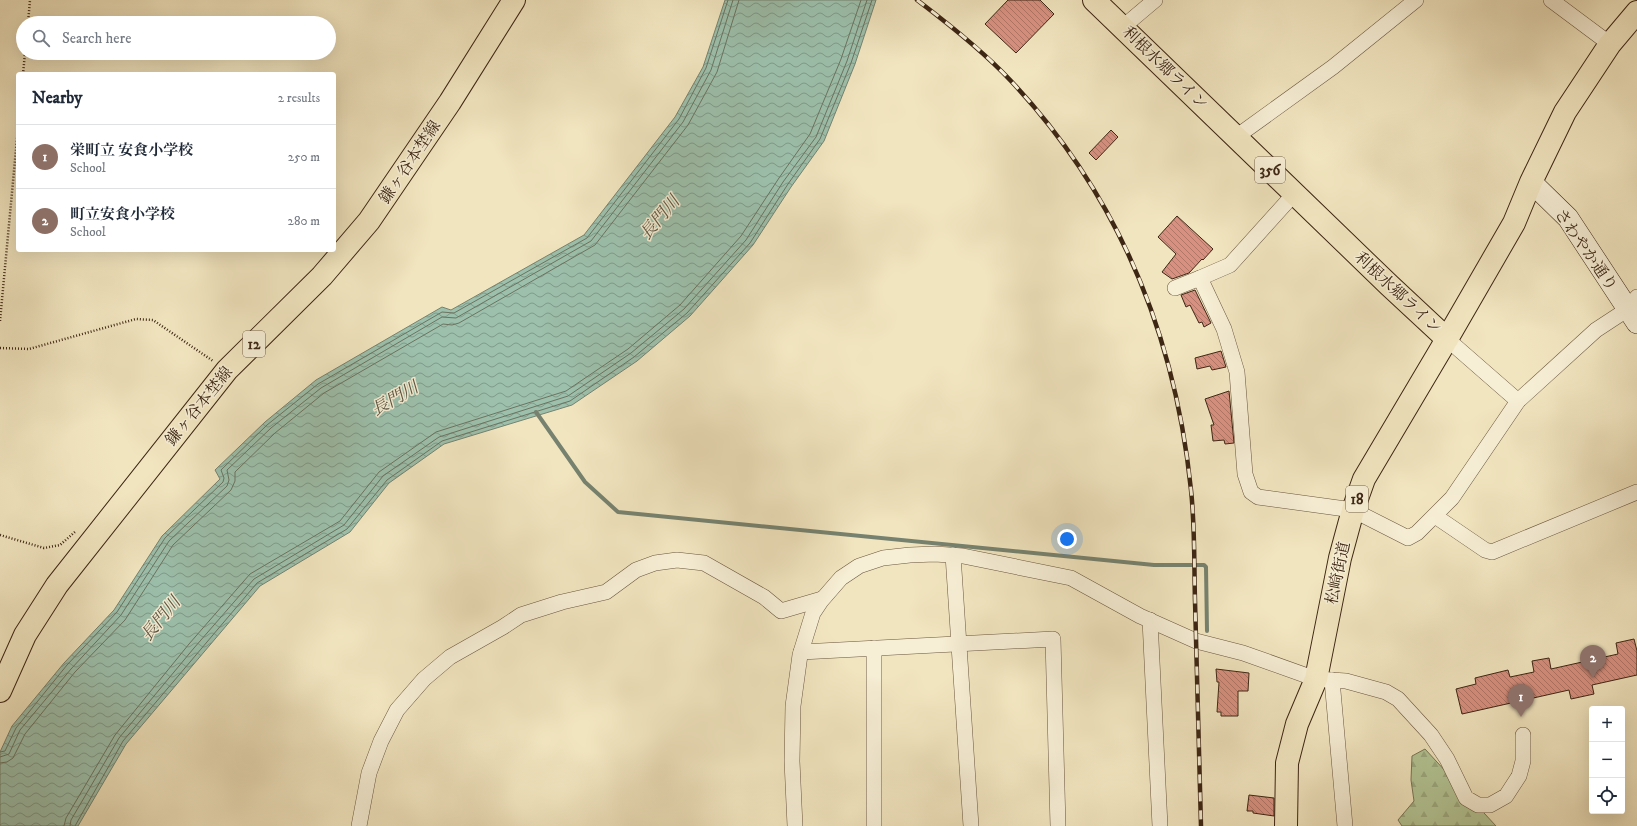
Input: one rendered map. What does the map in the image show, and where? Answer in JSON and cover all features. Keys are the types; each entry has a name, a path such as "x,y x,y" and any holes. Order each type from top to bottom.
{"main road":[{"name":"鎌ヶ谷本埜線","path":"0,691 25,635 57,585 227,370 316,282 370,221 450,102 514,0"},
{"name":"利根水郷ライン","path":"1094,0 1389,286 1447,339 1514,222 1531,182 1565,112 1610,44 1637,12"},
{"name":"松崎街道","path":"1286,826 1286,763 1297,724 1324,680 1340,558 1353,510 1364,479 1447,339"}],"street":[{"path":"1122,27 1155,0"},
{"path":"1236,137 1333,67 1416,0"},
{"path":"1551,0 1610,44"},
{"name":"さわやか通り","path":"1531,182 1568,218 1634,310"},
{"path":"1175,288 1230,265 1294,194"},
{"path":"1200,278 1224,329 1237,372 1245,474 1251,492 1258,497 1353,510 1408,538 1417,534 1452,498 1518,401 1596,330 1634,310"},
{"path":"1447,339 1518,401"},
{"path":"1435,516 1485,550 1492,552 1637,492"},
{"path":"795,826 792,730 796,682 801,652 813,613 822,599 841,578 858,566 883,558 910,555 953,555 997,562 1071,578 1150,620 1196,641 1243,652 1324,680 1346,682 1386,692 1398,699 1431,735 1447,759 1466,798 1478,805 1490,805 1506,796 1518,776 1523,761 1523,735"},
{"path":"953,555 971,826"},
{"path":"359,826 369,773 381,741 396,710 424,679 450,657 503,627 520,615 562,602 606,592 636,570 655,563 677,560 704,563 764,598 781,611 822,599"},
{"path":"1150,620 1160,826"},
{"path":"801,652 1053,638 1058,826"},
{"path":"874,648 874,826"},
{"path":"1324,680 1345,826"}],"path":[{"path":"29,16 30,0"},
{"path":"23,72 24,60"},
{"path":"0,321 16,149"},
{"path":"0,348 29,349 136,320 153,320 227,370"},
{"path":"0,535 44,548 60,545 82,526"}],"green space":[{"path":"1425,749 1496,826 1402,826 1398,820 1414,801 1411,780 1412,756"}],"water":[{"name":"長門川","path":"725,0 876,0 855,64 824,141 791,187 753,245 690,316 637,361 572,405 444,444 389,483 350,532 260,586 126,744 78,826 0,826 0,752 12,726 64,663 114,610 162,536 220,479 215,470 265,422 316,380 442,307 451,310 584,235 675,117 703,67"}],"building":[{"path":"1008,0 1040,0 1054,14 1016,53 985,24"},
{"path":"1111,130 1118,137 1096,160 1089,153"},
{"path":"1177,216 1213,249 1189,273 1172,279 1162,272 1176,254 1158,237"},
{"path":"1195,290 1211,323 1204,327 1202,322 1199,323 1190,305 1186,307 1181,295"},
{"path":"1221,351 1226,367 1212,370 1210,366 1197,369 1195,358"},
{"path":"1229,391 1234,443 1225,444 1224,440 1213,441 1211,425 1214,425 1205,399"},
{"path":"1634,639 1637,651 1637,675 1592,685 1594,694 1571,699 1569,690 1462,714 1456,689 1476,684 1475,678 1508,670 1510,677 1534,672 1532,661 1549,658 1551,669 1618,654 1616,643"},
{"path":"1216,669 1249,673 1248,691 1238,691 1238,716 1221,716 1221,712 1217,712 1219,682 1217,682"},
{"path":"1249,795 1274,798 1274,816 1247,811"}],"waterway":[{"path":"536,412 585,482 618,512 1154,565 1204,565 1206,567 1207,631"}],"railway":[{"path":"917,0 989,59 1011,81 1049,125 1082,171 1111,220 1136,270 1155,322 1171,376 1183,432 1191,490 1194,532 1201,826"}],"place":[{"name":"町立安食小学校","path":"1593,678"},
{"name":"栄町立 安食小学校","path":"1521,717"}]}
